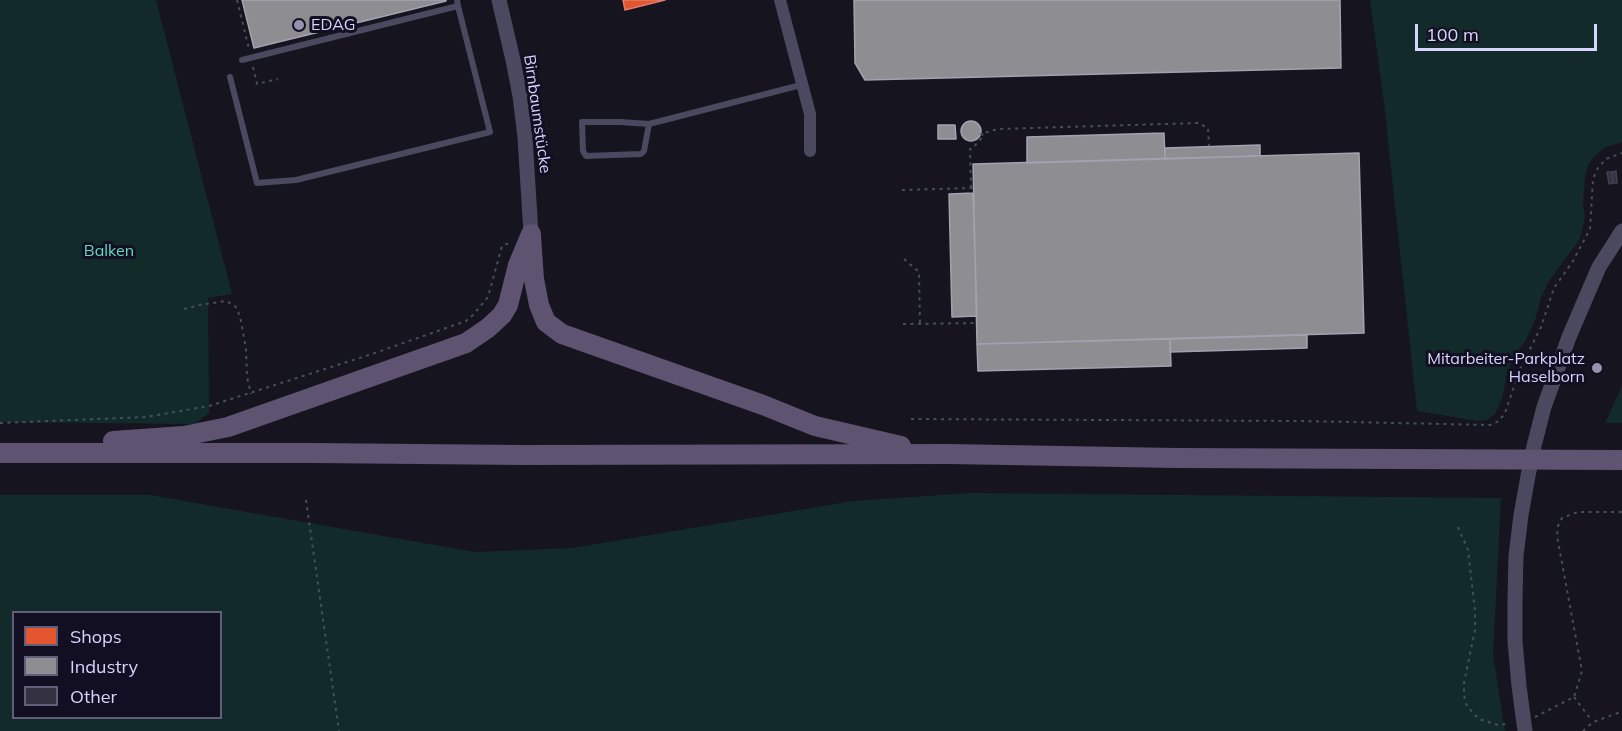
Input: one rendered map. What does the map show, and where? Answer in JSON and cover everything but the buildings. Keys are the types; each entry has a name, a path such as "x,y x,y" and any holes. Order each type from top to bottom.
{"main road":[{"path":"0,451 184,436 228,427 466,343 488,328 502,315 508,305 518,265 531,234"},
{"path":"531,234 534,279 539,305 546,322 562,334 763,405 815,426 948,454"},
{"path":"0,451 523,455 948,454 1177,458 1622,460"}],"street":[{"name":"Birnbaumstücke","path":"499,0 520,96 531,234"},
{"path":"780,0 810,114 810,152"},
{"path":"1524,726 1518,675 1516,556 1521,515 1536,436 1569,337 1599,267 1622,231"}],"lane":[{"path":"230,76 257,183 297,180 490,132 457,3 242,60"},
{"path":"649,124 644,151 641,154 586,156 583,152 582,122 649,124 801,85"}],"path":[{"path":"902,190 972,188 970,149 984,135 981,134 998,129 1197,123 1208,128 1209,146"},
{"path":"912,419 1290,421 1490,425 1499,421 1504,413 1520,369 1541,327 1554,288 1573,261 1590,230 1593,179 1598,168 1606,159 1622,153"},
{"path":"0,423 146,417 209,406 375,353 466,321 488,297 502,246 531,234"},
{"path":"904,259 919,272 920,324"},
{"path":"184,309 200,304 226,302 237,308 246,349 247,377 251,394"},
{"path":"903,324 977,323"},
{"path":"306,500 339,731"},
{"path":"1458,527 1468,550 1475,612 1472,646 1464,682 1466,704 1479,719 1488,723 1524,726 1574,696 1582,671 1557,536 1558,526 1562,518 1578,512 1622,512"},
{"path":"1574,696 1593,722"},
{"path":"1583,731 1593,722 1622,713"}],"green space":[{"name":"Balken","path":"0,0 156,0 232,294 208,298 209,413 194,424 0,422"},
{"path":"1370,0 1622,0 1622,142 1604,148 1588,165 1583,203 1585,216 1580,239 1549,281 1526,340 1515,355 1507,372 1504,392 1495,414 1487,420 1478,421 1417,411 1384,103"},
{"path":"1622,386 1622,423 1605,423"},
{"path":"971,493 1501,498 1493,655 1505,731 0,731 0,495 150,495 475,552 573,548 853,501"}],"place":[{"name":"EDAG","path":"299,25"},
{"name":"Mitarbeiter-Parkplatz Haselborn","path":"1597,368"}]}
